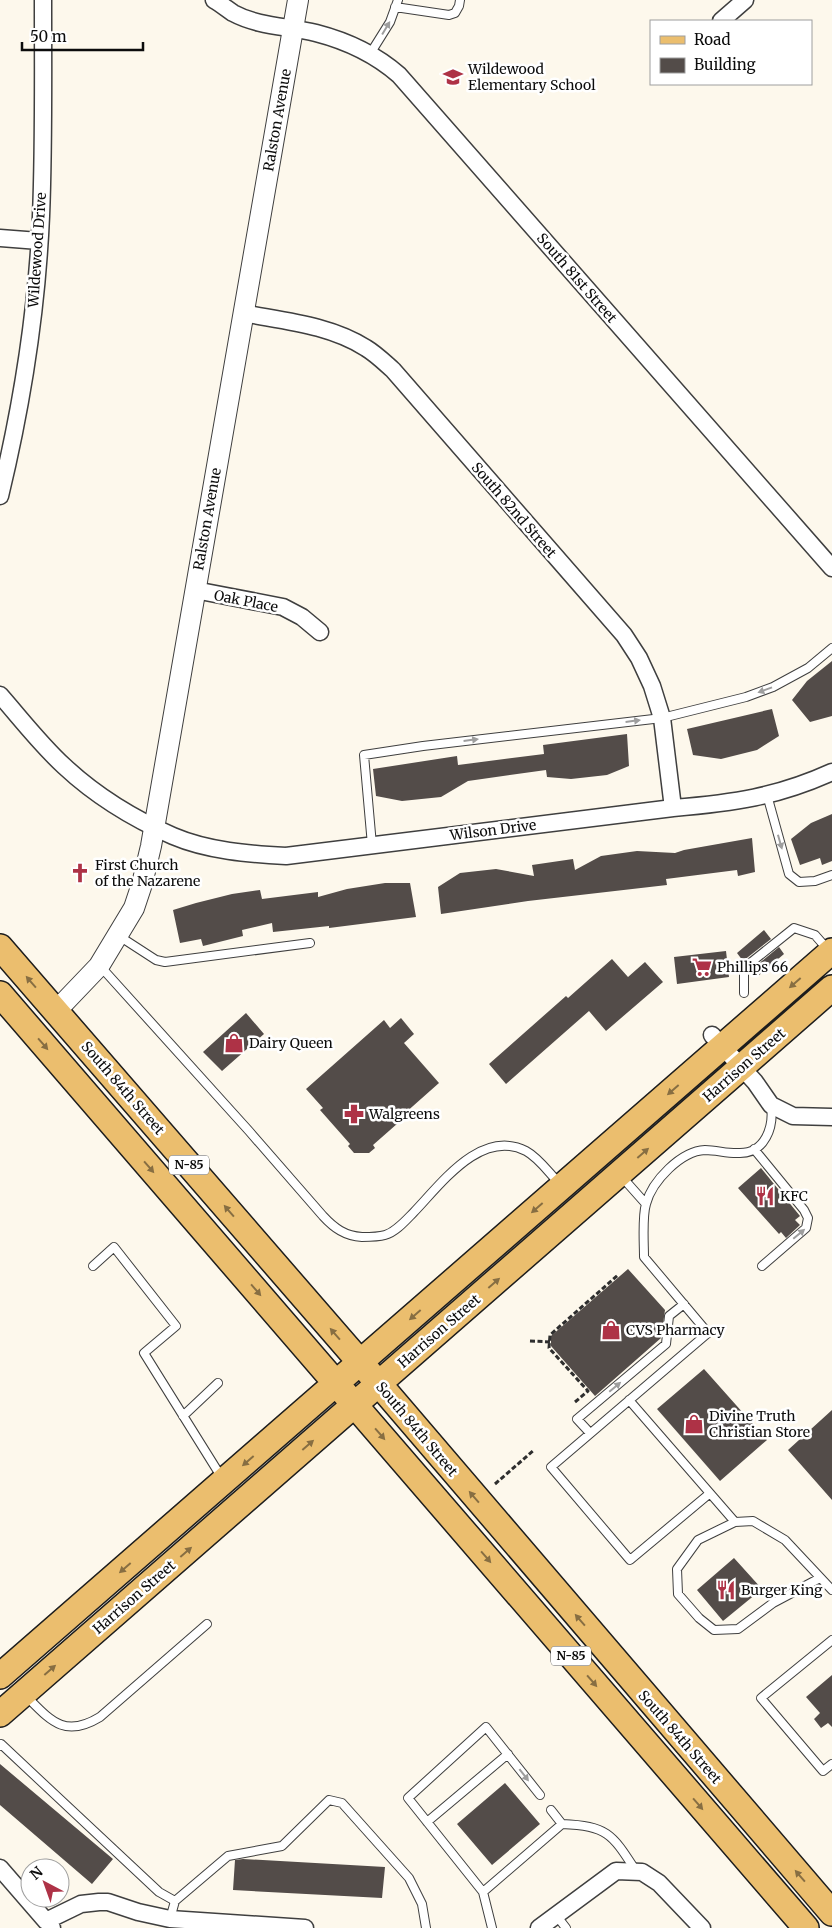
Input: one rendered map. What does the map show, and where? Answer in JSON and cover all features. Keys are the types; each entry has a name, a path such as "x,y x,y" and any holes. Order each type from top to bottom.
{"main road":[{"name":"South 84th Street","path":"0,947 832,1913"},
{"name":"Harrison Street","path":"0,1676 562,1187 718,1040 831,951"},
{"path":"0,974 28,1004 37,1010 50,1013 56,1011"},
{"name":"Harrison Street","path":"0,1714 832,988"},
{"name":"N-85","path":"0,994 338,1383 354,1405 806,1928"}],"street":[{"name":"Wildewood Drive","path":"0,496 22,387 33,314 39,241 43,141 43,0"},
{"name":"South 81st Street","path":"214,0 234,14 270,26 316,33 347,43 370,54 399,75 832,568"},
{"name":"Ralston Avenue","path":"56,1011 99,966 119,936 134,908 142,884 154,826 298,0"},
{"path":"722,20 745,0"},
{"path":"0,238 39,241"},
{"name":"South 82nd Street","path":"243,313 329,330 366,348 392,370 624,635 639,658 652,686 662,718 673,808"},
{"name":"Oak Place","path":"194,590 283,608 302,617 320,632"},
{"name":"Wilson Drive","path":"0,695 46,747 84,783 123,810 174,836 203,845 251,854 286,856 714,804 767,795 807,783 832,772"},
{"path":"718,1040 764,1093 771,1105 793,1116 832,1117"},
{"path":"0,1868 49,1924 70,1908 91,1902 108,1902 138,1912 170,1919 305,1928"},
{"path":"539,1928 561,1921 616,1871 636,1871 642,1872 659,1883 702,1928"}],"lane":[{"path":"370,54 390,22 397,4 448,15 455,13 460,0"},
{"path":"372,846 364,755 423,746 662,718 746,697 773,688 808,668 832,648"},
{"path":"767,795 789,874 799,882 814,881 832,875"},
{"path":"744,993 744,968 794,928 815,935 831,951"},
{"path":"119,936 156,960 164,962 310,943"},
{"path":"99,966 327,1220 347,1235 369,1237 386,1235 401,1225 458,1167 474,1154 493,1147 514,1148 526,1151 538,1160 562,1187"},
{"path":"709,1494 630,1560 551,1467 708,1333 644,1257 646,1204 666,1171 685,1156 705,1150 740,1154 754,1149 769,1134 772,1116 771,1105"},
{"path":"754,1149 804,1210 808,1218 806,1228 762,1266"},
{"path":"619,1174 646,1204"},
{"path":"93,1266 114,1247 176,1326 144,1353 224,1482"},
{"path":"590,1433 578,1419 666,1344 669,1316 684,1304"},
{"path":"183,1416 218,1383"},
{"path":"629,1400 735,1522"},
{"path":"820,1578 773,1604 738,1629 714,1630 699,1618 678,1594 677,1569 698,1540 735,1522 753,1521 785,1540 832,1590"},
{"path":"24,1693 46,1716 58,1724 73,1727 88,1725 100,1717 207,1624"},
{"path":"832,1640 761,1698 823,1771 832,1764"},
{"path":"492,1928 483,1892 408,1798 486,1727 540,1795"},
{"path":"0,1746 1,1744 159,1892 175,1901"},
{"path":"427,1822 508,1754"},
{"path":"170,1919 175,1901 228,1856 282,1846 329,1800 342,1803 409,1878 422,1904 426,1928"},
{"path":"551,1810 562,1824 599,1828 617,1843 636,1871"},
{"path":"483,1892 562,1824"}],"path":[{"path":"576,1402 588,1391 549,1348 550,1335 618,1275"},
{"path":"530,1341 550,1342"},
{"path":"496,1484 534,1450"}],"building":[{"path":"832,661 832,716 810,722 792,700 807,681"},
{"path":"772,709 779,736 757,750 721,759 693,755 687,729"},
{"path":"627,734 629,766 607,775 571,779 547,777 546,770 468,781 441,797 402,801 376,796 373,769 457,756 458,765 544,754 543,745"},
{"path":"832,814 832,861 822,865 820,858 800,865 791,839 811,823"},
{"path":"752,838 755,872 738,876 737,870 666,879 667,885 528,901 441,914 438,887 460,873 496,869 534,876 532,865 573,859 575,870 601,856 637,851 675,853"},
{"path":"385,883 410,883 416,917 329,928 329,926 273,932 272,923 242,930 243,936 203,946 201,939 180,943 173,910 232,894 260,890 262,899 318,892 318,897 347,889"},
{"path":"764,930 771,939 743,961 737,953"},
{"path":"779,947 784,954 757,977 751,970"},
{"name":"Phillips 66","path":"726,951 729,977 677,984 674,957"},
{"path":"612,959 628,977 645,962 663,982 606,1031 589,1011 506,1084 489,1064 566,996 568,998"},
{"name":"Dairy Queen","path":"246,1013 264,1034 222,1071 203,1052"},
{"name":"Walgreens","path":"401,1018 414,1034 404,1043 439,1083 373,1145 375,1148 369,1153 354,1153 348,1146 350,1144 320,1110 323,1108 306,1089 384,1020 390,1028"},
{"path":"761,1168 800,1216 795,1220 800,1225 786,1238 781,1232 779,1234 738,1188"},
{"name":"CVS Pharmacy","path":"628,1269 665,1310 661,1338 595,1396 551,1346 551,1336"},
{"path":"704,1369 767,1440 720,1481 657,1409"},
{"path":"832,1410 832,1500 788,1450"},
{"path":"734,1558 762,1589 723,1621 697,1590"},
{"path":"832,1675 832,1727 828,1723 821,1728 814,1719 820,1713 806,1697"},
{"path":"0,1764 113,1859 92,1884 70,1865 70,1858 62,1858 0,1805"},
{"path":"505,1783 540,1824 492,1865 457,1824"},
{"path":"235,1860 385,1867 382,1898 233,1890"}],"place":[{"name":"Wildewood Elementary School","path":"453,77"},
{"name":"First Church of the Nazarene","path":"80,873"},
{"name":"Phillips 66","path":"702,967"},
{"name":"Dairy Queen","path":"234,1043"},
{"name":"Walgreens","path":"354,1114"},
{"name":"KFC","path":"765,1196"},
{"name":"CVS Pharmacy","path":"611,1330"},
{"name":"Divine Truth Christian Store","path":"694,1424"},
{"name":"Burger King","path":"726,1590"}]}
